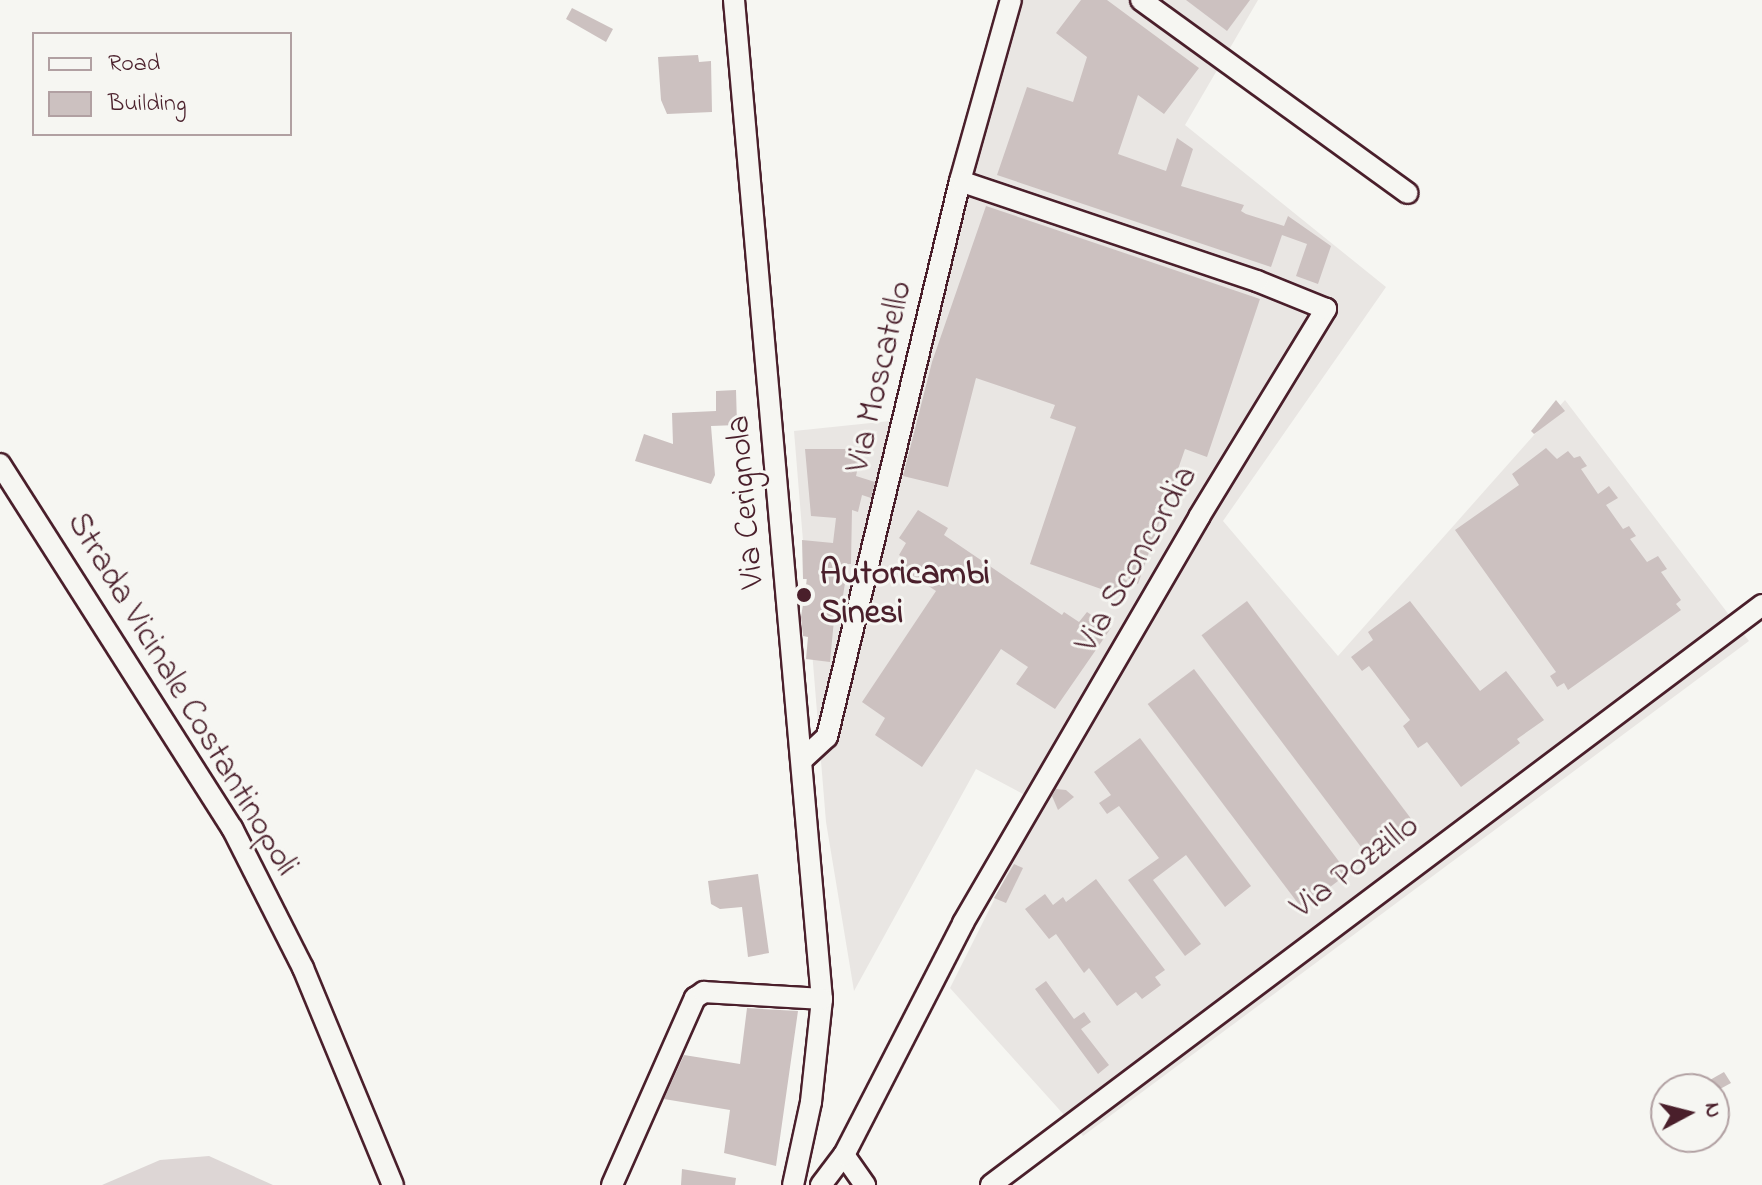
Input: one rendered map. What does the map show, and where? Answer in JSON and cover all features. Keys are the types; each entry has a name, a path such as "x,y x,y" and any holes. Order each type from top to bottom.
{"street":[{"name":"Via Cerignola","path":"734,0 822,999 811,1102 793,1185"},
{"name":"Via Moscatello","path":"802,760 827,737 960,181 1011,0"},
{"path":"1141,0 1408,193"},
{"name":"Via Sconcordia","path":"821,1185 844,1155 963,923 1199,517 1326,309 1257,281 960,181"},
{"name":"Strada Vicinale Costantinopoli","path":"0,464 232,828 303,968 393,1185"},
{"name":"Via Pozzillo","path":"991,1185 1762,605"},
{"path":"612,1185 695,998 704,992 822,999"},
{"path":"844,1155 865,1185"}],"shaded area":[{"path":"999,0 1258,0 1185,125 1386,287 1223,521 1338,656 1565,400 1749,641 1083,1136 950,988 1042,804 976,769 854,991 826,822 794,431 890,421"},
{"path":"209,1156 273,1185 102,1185 160,1160"}],"building":[{"path":"1081,0 1107,0 1199,68 1164,114 1138,95 1118,154 1166,171 1177,138 1193,149 1181,186 1244,205 1241,211 1246,214 1284,226 1288,216 1331,246 1318,284 1296,276 1307,244 1282,235 1271,267 997,175 1027,87 1073,102 1087,57 1056,33"},
{"path":"1186,0 1250,0 1227,31"},
{"path":"572,8 613,29 606,42 566,19"},
{"path":"698,55 699,62 711,61 712,112 667,114 661,100 658,57"},
{"path":"986,206 1260,299 1207,457 1185,449 1138,584 1128,578 1121,596 1030,564 1076,427 1050,418 1055,405 976,378 948,487 903,476 932,362"},
{"path":"736,390 737,425 711,426 715,475 711,484 635,461 644,434 673,444 672,413 716,411 716,391"},
{"path":"1556,400 1565,411 1534,434 1531,431"},
{"path":"1546,448 1557,459 1568,451 1574,458 1580,456 1587,466 1581,469 1598,494 1609,486 1618,498 1606,505 1623,529 1629,526 1636,536 1630,539 1647,562 1658,556 1667,569 1661,572 1681,600 1676,604 1681,610 1568,690 1564,683 1557,687 1550,676 1556,672 1455,530 1519,485 1512,474"},
{"path":"805,449 862,449 856,476 875,482 871,498 862,495 858,512 852,510 851,564 848,564 837,621 834,620 830,662 806,659 808,637 803,636 801,617 807,579 803,579 802,540 833,543 836,518 811,516"},
{"path":"918,510 948,528 944,535 1062,615 1064,612 1079,622 1087,612 1111,628 1055,709 1016,684 1028,667 1001,649 922,767 875,735 885,718 862,702 936,591 900,567 905,559 899,555 906,543 899,538"},
{"path":"1247,601 1414,822 1368,857 1201,635"},
{"path":"1410,601 1480,691 1506,671 1544,720 1517,739 1520,743 1461,787 1427,742 1418,748 1403,726 1410,720 1369,666 1362,671 1351,657 1373,640 1368,632"},
{"path":"1194,669 1348,873 1302,908 1148,704"},
{"path":"1140,738 1251,886 1225,907 1186,855 1153,880 1201,944 1185,956 1128,880 1159,858 1119,806 1107,814 1099,803 1111,795 1094,772"},
{"path":"1056,789 1066,790 1074,797 1058,810 1052,796"},
{"path":"1014,864 1023,868 1006,903 994,898"},
{"path":"758,874 769,953 748,957 742,907 720,909 711,904 708,881"},
{"path":"1096,879 1165,970 1155,977 1161,985 1142,999 1136,992 1117,1006 1089,968 1084,973 1056,934 1049,939 1025,909 1045,894 1053,905 1063,897 1066,902"},
{"path":"1046,981 1074,1019 1084,1012 1091,1022 1081,1029 1109,1065 1098,1074 1035,989"},
{"path":"747,1008 798,1011 776,1166 724,1153 730,1110 664,1099 684,1055 740,1064"},
{"path":"682,1169 736,1178 735,1185 681,1185"}],"place":[{"name":"Autoricambi Sinesi","path":"804,595"}]}
